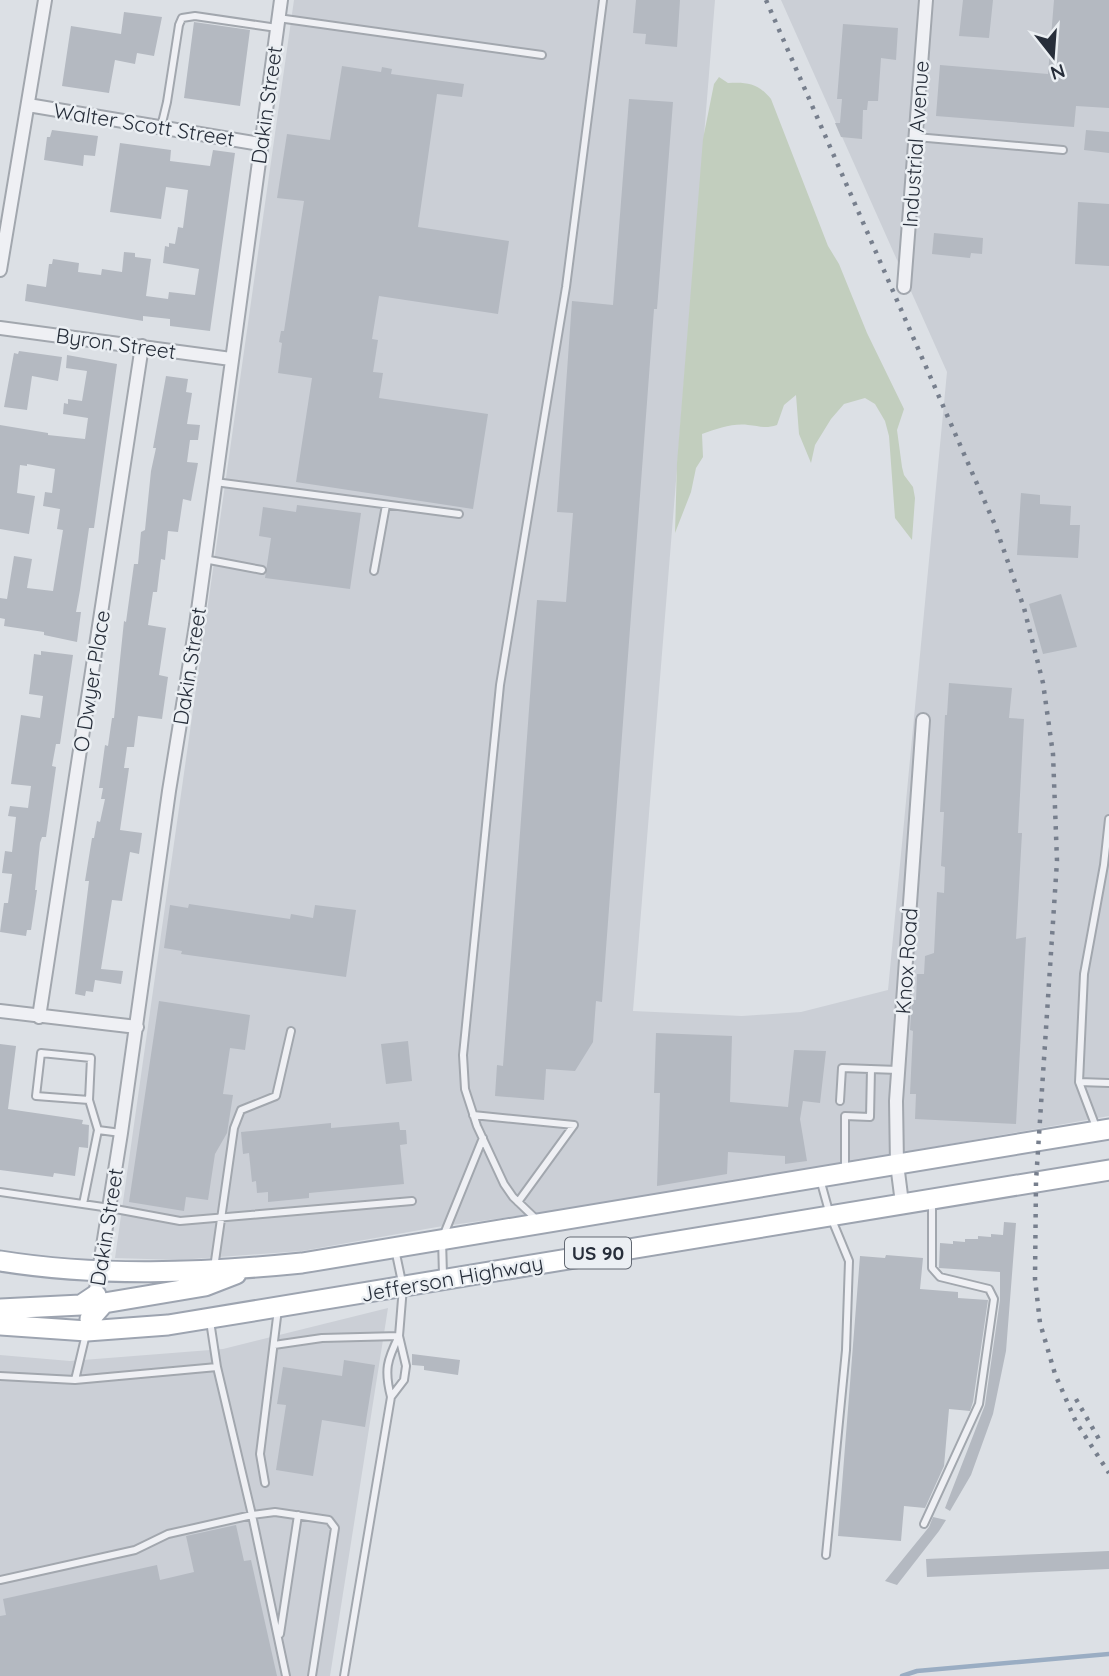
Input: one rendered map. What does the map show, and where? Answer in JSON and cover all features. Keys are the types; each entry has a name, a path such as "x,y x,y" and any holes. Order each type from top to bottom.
{"main road":[{"name":"Jefferson Highway","path":"0,1261 101,1270 214,1270 302,1263 1103,1130"},
{"name":"Jefferson Highway","path":"0,1325 168,1325 1109,1170"},
{"path":"89,1325 104,1303 205,1286 229,1279 246,1268"},
{"path":"0,1309 81,1305 96,1295"}],"street":[{"path":"0,270 45,0"},
{"name":"Dakin Street","path":"89,1325 101,1270 137,1027 281,0"},
{"name":"Industrial Avenue","path":"904,288 926,0"},
{"name":"Walter Scott Street","path":"28,105 260,144"},
{"name":"Byron Street","path":"0,328 231,359"},
{"name":"O Dwyer Place","path":"39,1017 142,346"},
{"name":"Knox Road","path":"902,1203 897,1164 898,1070 923,720"},
{"path":"0,1011 137,1027"}],"lane":[{"path":"541,1223 517,1202 504,1184 483,1139 465,1089 463,1055 500,685 566,287 603,0"},
{"path":"161,127 182,18 195,16 278,23 542,55"},
{"path":"914,137 1063,150"},
{"path":"215,482 459,514"},
{"path":"374,571 386,505"},
{"path":"204,559 262,570"},
{"path":"1103,1130 1079,1082 1084,974 1104,865 1109,819"},
{"path":"214,1270 234,1128 241,1110 276,1096 291,1031"},
{"path":"83,1204 98,1130 89,1100 91,1058 41,1053 36,1096 89,1100"},
{"path":"840,1101 842,1068 898,1070"},
{"path":"845,1173 845,1116 870,1117 871,1069"},
{"path":"1079,1082 1109,1083"},
{"path":"473,1115 574,1125 517,1202"},
{"path":"98,1130 121,1133"},
{"path":"443,1280 442,1238 483,1139"},
{"path":"819,1177 830,1215 849,1261 846,1350 826,1555"},
{"path":"0,1192 180,1221 412,1200"},
{"path":"924,1524 979,1404 994,1299 989,1289 940,1277 932,1268 932,1198"},
{"path":"391,1396 404,1380 406,1366 399,1336 403,1287 395,1247"},
{"path":"265,1483 260,1454 278,1307"},
{"path":"210,1319 217,1367 286,1676"},
{"path":"75,1380 89,1325"},
{"path":"274,1345 322,1338 399,1336"},
{"path":"344,1676 391,1396 386,1377 388,1358 399,1336"},
{"path":"0,1376 75,1380 217,1367"},
{"path":"0,1580 135,1550 168,1534 252,1515 275,1512 329,1520 335,1528 312,1676"},
{"path":"279,1641 298,1515"}],"shaded area":[{"path":"294,0 715,0 633,1011 742,1016 801,1012 888,990 947,372 781,0 1109,0 1109,1116 621,1202 437,1227 302,1251 179,1260 115,1258"},
{"path":"388,1308 330,1676 0,1676 0,1355 70,1361 223,1349"}],"green space":[{"path":"719,77 728,83 747,83 757,87 771,99 828,246 839,264 867,333 904,409 897,430 904,475 913,487 915,498 912,540 895,518 889,436 885,421 875,404 865,398 844,404 815,445 811,463 799,434 796,395 784,405 777,425 737,425 702,434 703,457 696,468 691,492 675,533 677,463 703,139 714,84"}],"building":[{"path":"636,0 680,0 677,47 645,44 646,34 633,33"},
{"path":"963,0 993,0 989,38 959,36"},
{"path":"1054,0 1109,0 1109,108 1076,106 1074,127 936,116 940,65 1048,74"},
{"path":"124,12 162,17 154,56 137,53 135,64 115,60 109,93 62,86 71,26 121,34"},
{"path":"194,22 250,30 240,106 184,98"},
{"path":"843,24 898,28 896,60 881,58 878,101 868,101 867,110 863,110 862,139 841,137 835,123 840,123 842,99 837,99"},
{"path":"342,66 381,72 382,67 392,69 391,74 464,84 462,97 437,94 418,227 509,241 498,314 379,296 372,339 378,340 373,372 383,373 379,398 488,414 473,509 296,482 312,378 278,373 282,343 279,342 281,331 284,331 304,201 277,198 287,134 330,140"},
{"path":"629,99 673,102 657,309 654,309 602,1002 596,1001 593,1042 575,1071 546,1069 544,1100 495,1096 497,1065 503,1066 537,600 566,602 573,513 557,512 572,301 613,305"},
{"path":"52,130 98,136 95,156 84,155 83,166 44,160 47,137 50,137"},
{"path":"1086,130 1109,132 1109,153 1084,150"},
{"path":"120,143 171,150 170,161 210,166 213,150 235,153 210,331 170,326 170,319 143,316 143,321 25,301 27,284 46,287 49,264 52,264 53,259 79,263 78,272 101,275 102,269 122,272 124,252 151,259 146,296 168,299 169,292 195,295 199,269 163,263 165,246 169,247 169,243 175,244 178,227 183,228 188,190 166,187 161,219 110,212"},
{"path":"1078,202 1109,204 1109,266 1075,264"},
{"path":"934,233 983,238 982,254 971,253 970,258 932,254"},
{"path":"19,351 62,357 58,381 32,376 27,410 4,407 14,353 18,354"},
{"path":"67,355 117,364 94,528 89,528 76,612 81,612 77,642 44,635 44,632 4,626 5,619 0,618 0,598 7,599 14,556 32,559 27,588 53,591 63,530 57,529 60,509 43,506 45,492 52,493 55,469 27,464 20,465 17,493 35,496 29,534 0,529 0,425 85,439 88,418 63,414 64,403 68,404 68,399 82,401 87,371 66,368"},
{"path":"166,376 188,379 186,392 192,393 187,424 200,425 198,440 190,440 187,462 198,463 191,501 183,499 178,532 168,531 165,560 161,559 157,592 153,592 148,625 166,628 159,675 168,677 162,719 138,716 134,747 127,747 124,768 129,768 120,830 142,833 139,854 130,852 122,901 112,900 101,969 123,971 121,984 95,980 93,992 86,991 85,996 75,994 89,881 85,881 92,838 97,821 100,822 105,799 101,799 103,788 99,788 105,745 108,746 114,718 124,621 126,622 134,564 138,564 141,532 145,530 156,448 153,448"},
{"path":"1021,493 1040,495 1040,504 1071,506 1070,525 1080,525 1078,558 1017,555"},
{"path":"297,505 361,513 350,589 265,578 271,538 259,536 263,507 296,512"},
{"path":"1061,594 1077,647 1043,654 1029,604"},
{"path":"41,651 73,655 60,744 56,744 52,766 56,767 46,837 42,837 40,843 31,930 27,930 26,936 0,932 12,874 2,873 5,851 12,852 16,817 8,816 10,806 28,808 31,786 11,784 21,715 40,718 43,696 29,694 34,654 41,655"},
{"path":"949,683 1012,688 1009,718 1024,719 1018,833 1022,833 1016,939 1026,937 1016,1124 915,1119 916,1094 910,1094 912,1000 916,1000 917,974 924,974 925,956 934,953 937,892 944,893 945,867 941,866 944,812 940,812"},
{"path":"189,904 290,919 291,914 313,918 315,905 356,910 346,977 181,954 182,951 164,948 170,905 188,908"},
{"path":"159,1001 250,1015 245,1050 230,1048 223,1094 233,1095 227,1133 215,1154 208,1200 186,1197 184,1211 129,1202"},
{"path":"656,1033 732,1036 730,1102 788,1107 794,1050 826,1051 820,1103 803,1101 800,1119 807,1161 785,1164 785,1156 728,1152 727,1174 657,1186 660,1093 654,1093"},
{"path":"408,1041 412,1081 386,1084 381,1044"},
{"path":"0,1044 16,1046 8,1109 83,1120 82,1124 89,1125 88,1148 79,1147 75,1176 54,1173 53,1177 0,1170"},
{"path":"399,1122 400,1130 406,1130 407,1144 400,1145 404,1184 309,1193 309,1198 268,1202 268,1192 257,1193 256,1181 252,1182 249,1153 243,1154 241,1132 331,1123 331,1128"},
{"path":"1004,1222 1016,1223 1006,1351 993,1414 971,1475 950,1511 945,1508 985,1405 1000,1300 1000,1272 939,1268 940,1243 953,1244 953,1241 978,1239 978,1236 1003,1235"},
{"path":"886,1255 923,1258 920,1289 958,1292 958,1298 988,1300 970,1411 949,1409 944,1466 925,1508 904,1506 901,1541 838,1536 860,1256 885,1258"},
{"path":"412,1354 460,1360 458,1375 424,1370 424,1366 412,1365"},
{"path":"344,1360 375,1365 365,1427 322,1420 313,1476 276,1470 286,1405 277,1404 283,1367 342,1376"},
{"path":"933,1517 946,1520 897,1585 885,1581 929,1527"},
{"path":"236,1525 244,1561 251,1560 277,1676 0,1676 0,1616 6,1615 3,1599 157,1565 160,1580 194,1572 186,1536"},
{"path":"1109,1551 1109,1569 927,1577 926,1559"}],"waterway":[{"path":"902,1676 917,1671 1109,1654"}],"railway":[{"path":"766,0 995,525 1024,608 1043,683 1053,754 1057,861 1036,1181 1035,1279 1040,1323 1055,1374 1076,1422 1109,1473"},
{"path":"1076,1399 1100,1441"}]}
